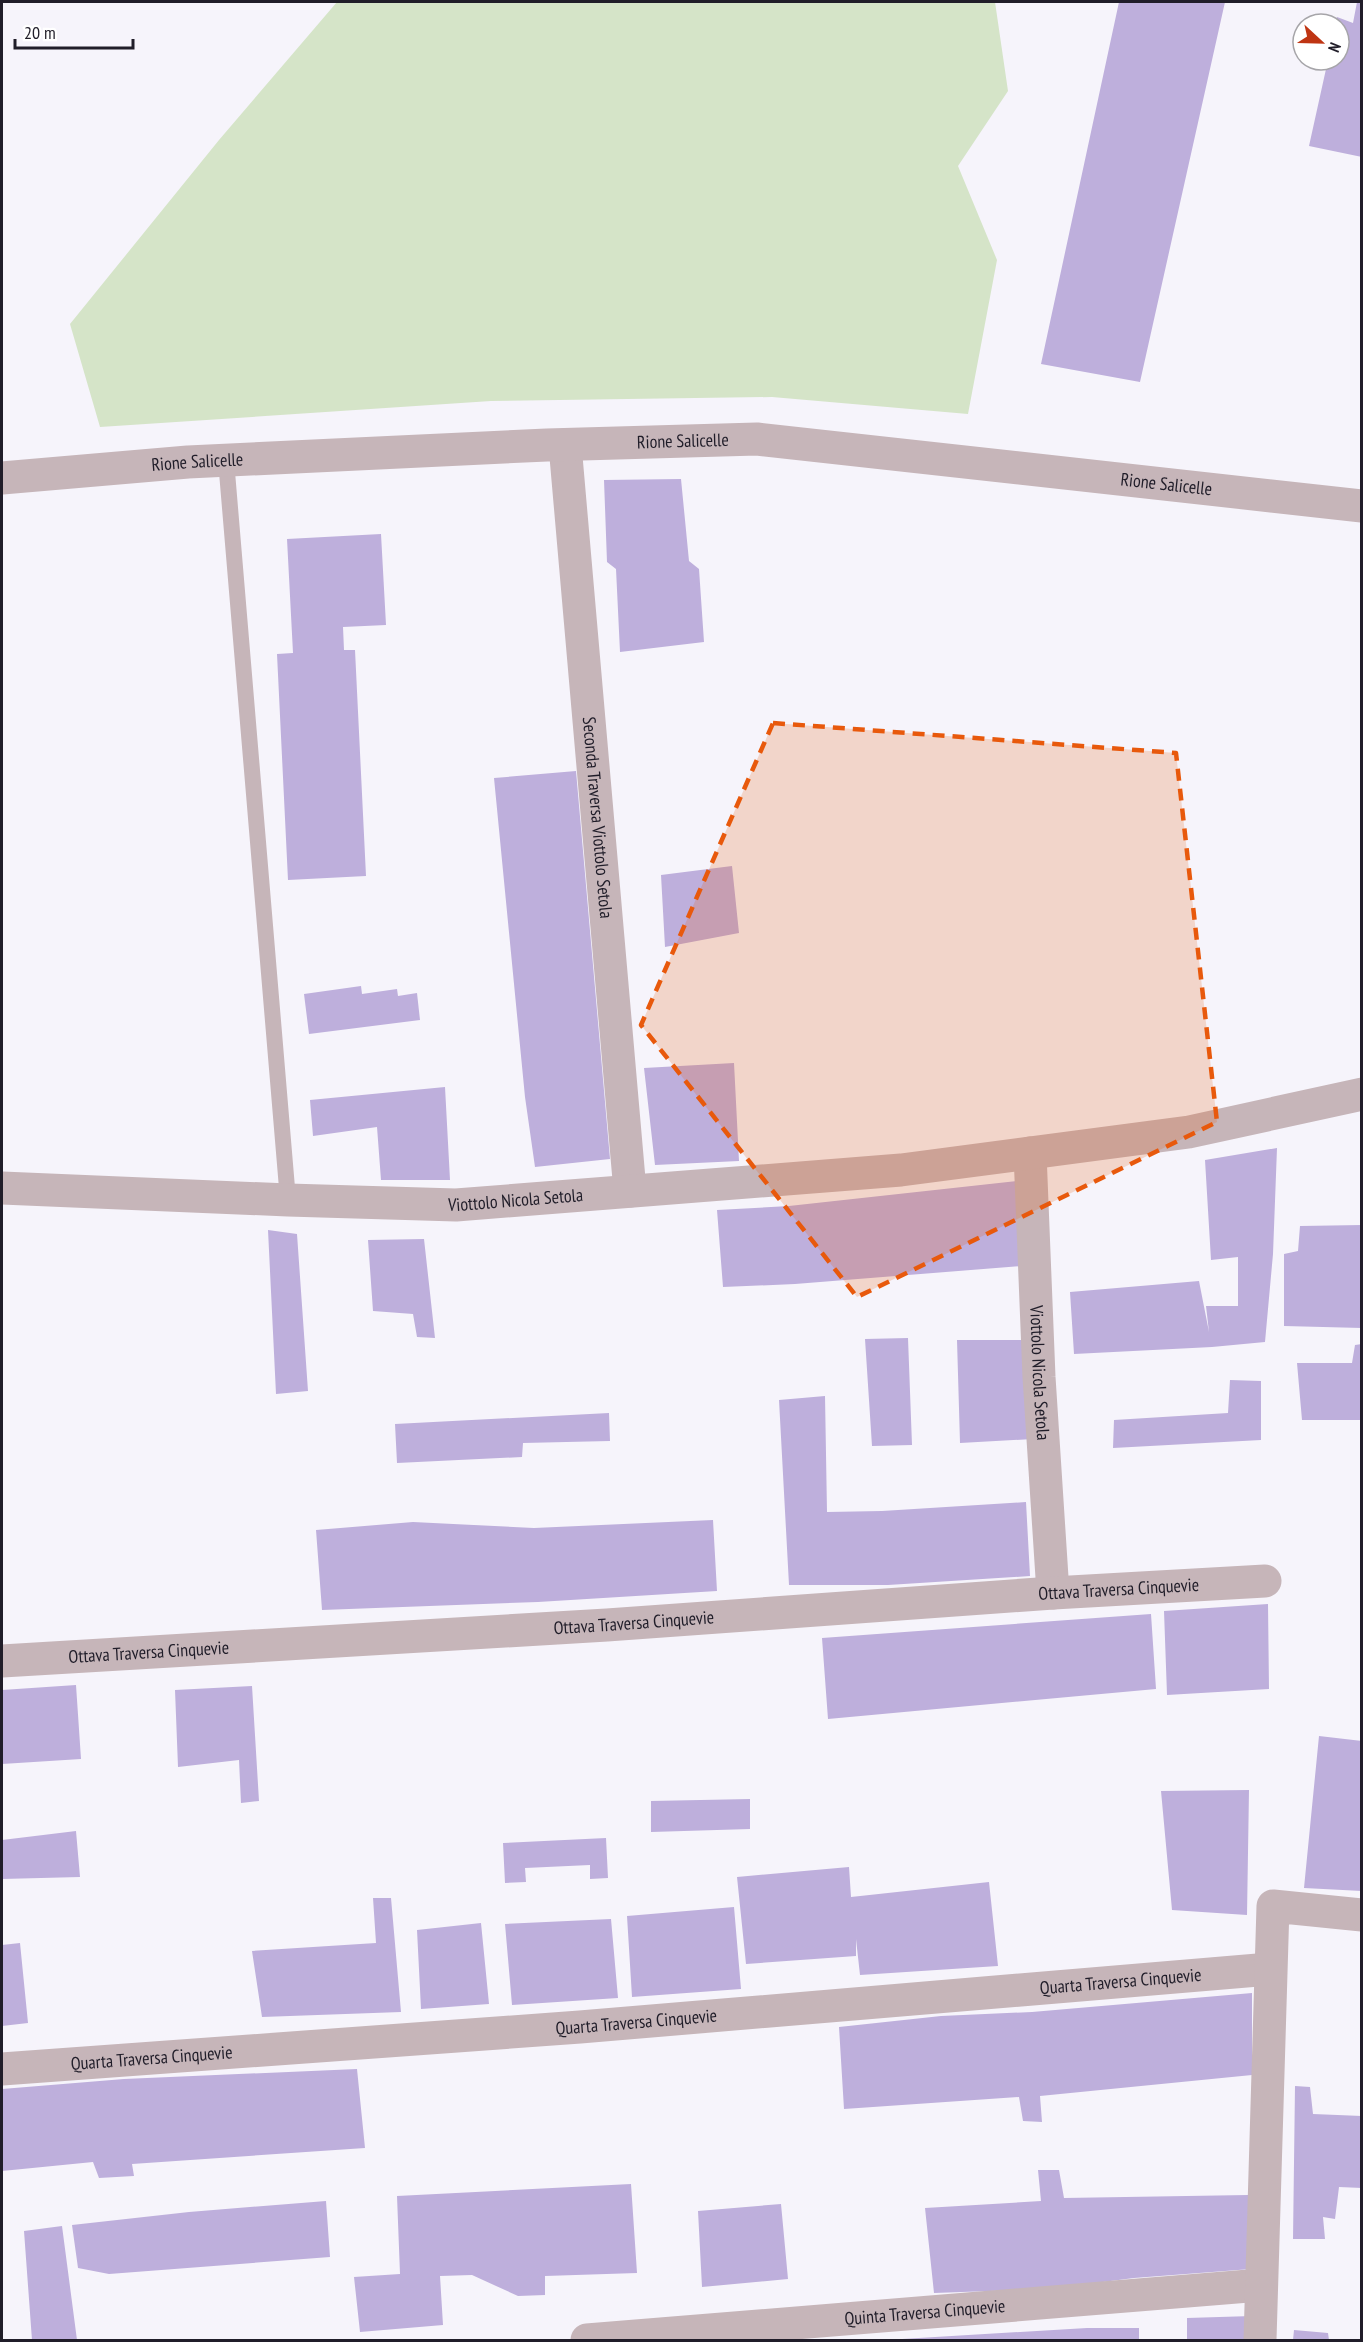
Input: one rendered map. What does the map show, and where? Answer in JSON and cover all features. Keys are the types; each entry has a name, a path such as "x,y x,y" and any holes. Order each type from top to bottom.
{"street":[{"name":"Rione Salicelle","path":"2,478 226,460 565,445 757,440 1362,506"},
{"name":"Seconda Traversa Viottolo Setola","path":"565,445 630,1191"},
{"name":"Viottolo Nicola Setola","path":"2,1188 456,1205 902,1170 1189,1132 1362,1094"},
{"name":"Viottolo Nicola Setola","path":"1030,1153 1039,1377 1053,1593"},
{"name":"Ottava Traversa Cinquevie","path":"2,1661 607,1625 1053,1593 1265,1581"},
{"path":"1260,2340 1273,1906 1362,1915"},
{"name":"Quarta Traversa Cinquevie","path":"2,2069 64,2062 580,2027 1270,1969"},
{"name":"Quinta Traversa Cinquevie","path":"587,2340 1261,2285"}],"lane":[{"path":"226,460 288,1200"}],"highlighted area":[{"path":"773,723 1176,753 1217,1122 857,1297 641,1025"}],"green space":[{"path":"337,2 995,2 1008,91 958,166 997,260 968,414 772,397 491,401 100,427 70,324 219,140"}],"building":[{"path":"1119,2 1225,2 1140,382 1041,364"},
{"path":"1357,2 1362,2 1362,157 1309,146 1325,72 1351,72 1351,22 1353,23"},
{"path":"681,479 689,561 699,569 704,642 620,652 616,569 607,562 604,480"},
{"path":"381,534 386,625 343,627 344,650 355,650 366,876 288,880 277,654 293,653 287,539"},
{"path":"576,771 610,1159 535,1167 525,1097 494,778"},
{"path":"732,866 739,933 665,947 661,875"},
{"path":"361,986 362,994 397,989 398,996 417,993 420,1020 309,1034 304,994"},
{"path":"734,1063 739,1161 655,1165 644,1068"},
{"path":"445,1087 450,1180 381,1180 377,1127 313,1136 310,1100"},
{"path":"1277,1148 1273,1254 1265,1342 1074,1354 1070,1292 1199,1281 1209,1332 1206,1306 1238,1306 1238,1257 1211,1260 1205,1160"},
{"path":"1017,1181 1021,1266 795,1284 723,1287 717,1210 789,1206"},
{"path":"1362,1225 1362,1328 1284,1326 1284,1254 1298,1251 1300,1226"},
{"path":"268,1230 297,1234 308,1391 276,1394"},
{"path":"424,1239 435,1338 417,1337 413,1314 373,1311 368,1240"},
{"path":"908,1338 912,1445 872,1446 865,1339"},
{"path":"957,1340 1025,1340 1033,1439 960,1443"},
{"path":"1362,1344 1362,1420 1302,1420 1297,1363 1352,1363 1355,1345"},
{"path":"1230,1380 1261,1381 1261,1440 1113,1448 1114,1420 1228,1413"},
{"path":"825,1396 827,1512 1026,1502 1030,1576 888,1585 789,1585 779,1400"},
{"path":"609,1413 610,1441 523,1443 522,1457 397,1463 395,1424"},
{"path":"713,1520 717,1591 538,1602 322,1610 316,1530 413,1522 534,1528"},
{"path":"1268,1604 1269,1689 1167,1695 1164,1611"},
{"path":"1151,1614 1156,1689 828,1719 822,1638"},
{"path":"76,1685 81,1759 2,1764 2,1690"},
{"path":"252,1686 259,1801 241,1803 239,1760 178,1767 175,1690"},
{"path":"1319,1736 1362,1741 1362,1891 1304,1888"},
{"path":"1249,1790 1247,1915 1172,1910 1161,1791"},
{"path":"750,1799 750,1829 651,1832 651,1801"},
{"path":"76,1831 80,1877 2,1879 2,1840"},
{"path":"606,1838 608,1878 590,1879 590,1865 525,1868 526,1882 505,1883 503,1843"},
{"path":"849,1867 851,1897 989,1882 998,1966 860,1975 856,1939 856,1956 746,1964 737,1877"},
{"path":"373,1898 391,1898 401,2012 262,2017 252,1951 376,1943"},
{"path":"734,1907 741,1989 632,1997 627,1916"},
{"path":"611,1919 618,1998 512,2005 505,1924"},
{"path":"481,1923 489,2004 421,2009 417,1930"},
{"path":"20,1943 28,2023 2,2026 2,1945"},
{"path":"1252,1993 1252,2075 1040,2096 1042,2122 1023,2121 1019,2097 844,2109 839,2027 941,2016 1032,2012"},
{"path":"357,2069 365,2148 132,2164 134,2176 99,2178 93,2162 2,2171 2,2089 124,2079"},
{"path":"1295,2086 1310,2087 1313,2114 1362,2116 1362,2188 1339,2187 1335,2219 1323,2217 1325,2239 1293,2239"},
{"path":"1038,2170 1059,2170 1064,2198 1248,2195 1251,2269 1134,2278 1048,2289 934,2293 925,2208 1041,2201"},
{"path":"631,2184 637,2273 545,2276 545,2295 518,2296 472,2275 440,2276 443,2325 360,2332 354,2277 400,2274 397,2196"},
{"path":"326,2201 330,2257 109,2274 78,2268 72,2225 189,2212"},
{"path":"781,2204 788,2279 702,2287 698,2211"},
{"path":"62,2226 77,2340 32,2340 24,2231"},
{"path":"1252,2316 1252,2340 1187,2340 1187,2318"},
{"path":"1087,2328 1139,2328 1139,2340 902,2340 902,2339"},
{"path":"1294,2330 1328,2333 1329,2340 1293,2340"}]}
